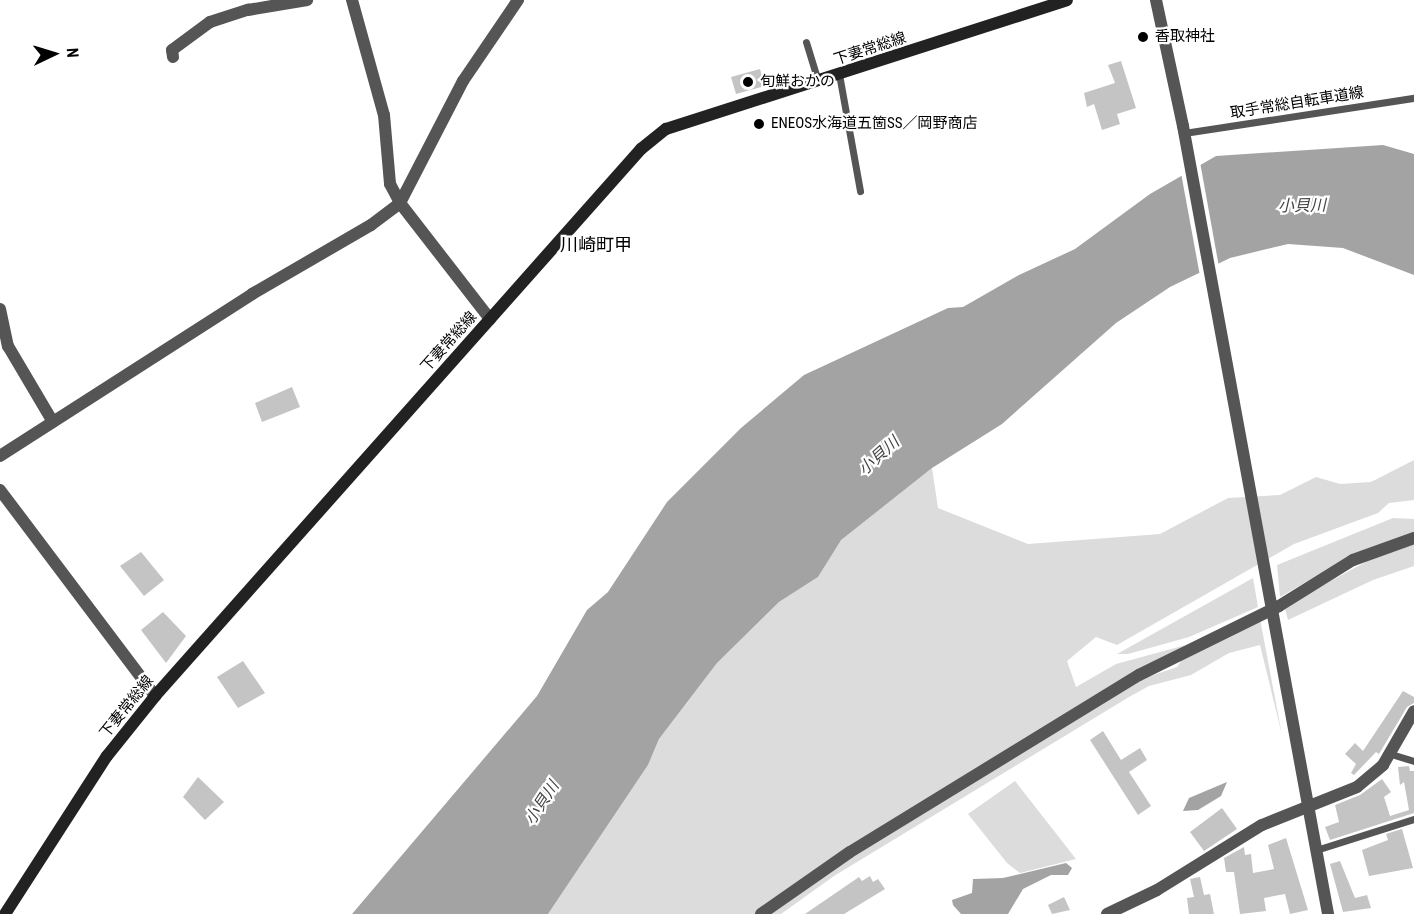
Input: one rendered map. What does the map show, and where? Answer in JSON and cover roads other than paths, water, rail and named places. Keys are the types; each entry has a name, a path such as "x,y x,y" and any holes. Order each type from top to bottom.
{"main road":[{"name":"下妻常総線","path":"5,914 107,756 155,696 641,149 666,129 1067,0"}],"street":[{"path":"173,57 172,50 210,22 248,10 307,0"},
{"path":"352,0 384,115 390,184 399,203 490,319"},
{"path":"0,456 252,294 371,225 399,203 463,81 518,0"},
{"path":"1156,0 1185,139 1328,914"},
{"path":"0,309 8,346 53,422"},
{"path":"0,490 155,696"},
{"path":"761,914 850,852 1139,675 1353,560 1414,538"},
{"path":"1107,914 1157,890 1262,825 1357,787 1391,754 1414,711"}],"lane":[{"path":"806,42 818,81"},
{"path":"839,74 860,191"},
{"name":"取手常総自転車道線","path":"1185,139 1414,98"},
{"path":"1391,754 1414,761"},
{"path":"1316,850 1414,819"}],"water":[{"name":"小貝川","path":"1383,145 1414,154 1414,275 1343,248 1288,244 1230,258 1170,287 1116,323 1002,424 932,468 841,540 818,577 779,602 717,663 659,739 648,765 548,914 352,914 537,696 587,610 608,592 667,502 741,428 804,375 948,308 963,307 1019,275 1075,249 1150,194 1216,156"},
{"path":"1227,782 1221,796 1198,810 1183,811 1189,798"},
{"path":"1066,863 1072,868 1068,875 1051,875 1023,889 1008,914 961,914 953,905 952,900 972,893 973,879 1003,878"}],"place":[{"name":"香取神社","path":"1143,37"},
{"name":"旬鮮おかの","path":"748,82"},
{"name":"ENEOS水海道五箇SS／岡野商店","path":"759,124"}],"district":[{"name":"川崎町甲","path":"596,245"}]}
